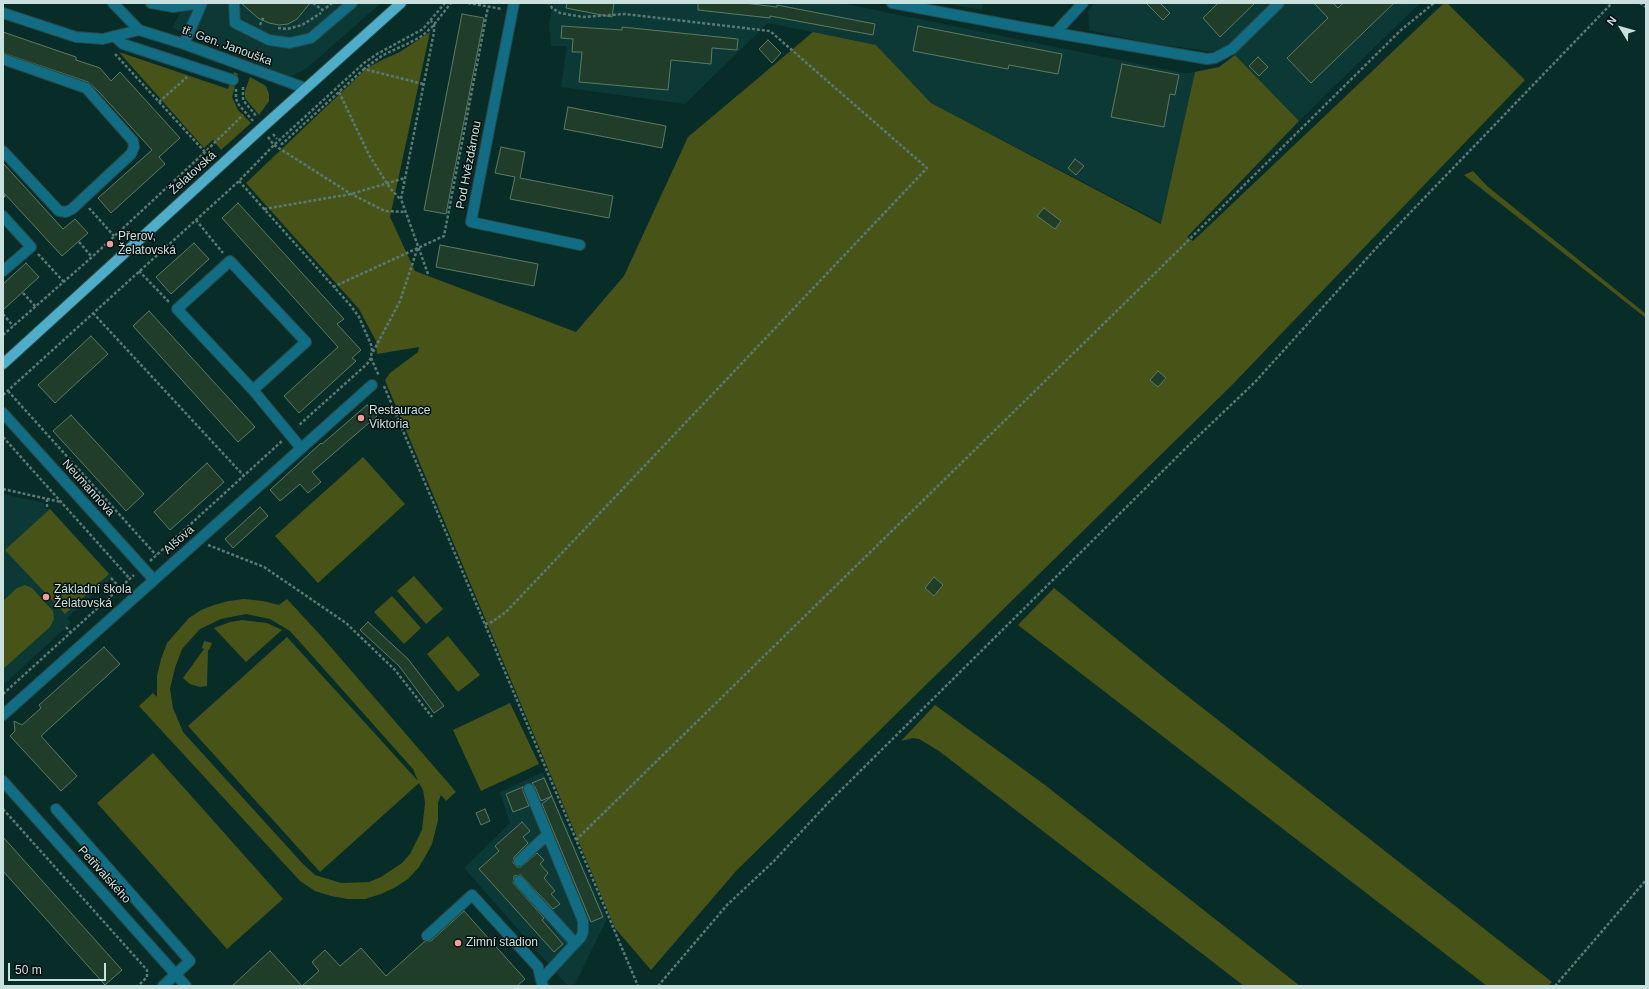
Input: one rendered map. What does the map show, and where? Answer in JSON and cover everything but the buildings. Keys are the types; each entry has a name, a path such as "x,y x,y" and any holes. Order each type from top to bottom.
{"main road":[{"name":"Želatovská","path":"3,364 305,88 401,3"}],"street":[{"name":"tř. Gen. Janouška","path":"113,3 139,30 184,44 305,88"},
{"path":"151,3 173,7 202,3"},
{"path":"184,44 202,3"},
{"path":"234,3 235,23 269,40 290,43 311,38 352,3"},
{"name":"Pod Hvězdárnou","path":"514,3 471,222 580,245"},
{"path":"892,3 1199,58 1215,58 1232,49 1279,3"},
{"path":"1055,33 1083,3"},
{"path":"3,13 76,37 103,38 139,30"},
{"path":"114,36 123,44 235,82"},
{"path":"3,59 86,88 133,141 134,148 131,154 82,200 66,212 59,211 3,152"},
{"path":"3,216 31,247 3,272"},
{"path":"253,390 306,342 230,261 176,309 253,390 301,448"},
{"name":"Alšova","path":"3,715 372,385"},
{"name":"Neumannova","path":"3,413 154,580"},
{"name":"Petřivalského","path":"3,781 186,986"},
{"path":"529,789 583,921 583,932 575,944 554,964 542,983"},
{"path":"56,809 190,961 163,986"},
{"path":"518,861 547,834"},
{"path":"519,882 575,944"},
{"path":"426,936 472,895 538,967 542,983"}],"path":[{"path":"313,3 324,11"},
{"path":"274,28 287,29 302,26 324,11 332,3"},
{"path":"3,396 239,181 274,145 364,63 377,54 419,32 431,21 445,3"},
{"path":"280,143 282,144 364,69 384,55 417,39 434,25 451,3"},
{"path":"468,3 502,9 503,3"},
{"path":"485,624 496,620 506,612 927,168 770,31 625,14 583,17 560,13 552,8 549,3"},
{"path":"576,840 1124,304 1401,30 1434,3"},
{"path":"658,986 727,905 774,861 822,808 1074,558 1255,382 1385,239 1612,3"},
{"path":"1640,3 1646,7"},
{"path":"334,287 444,236 488,7"},
{"path":"401,199 434,32 434,25 431,21"},
{"path":"261,23 265,25"},
{"path":"115,53 205,152"},
{"path":"160,102 196,68"},
{"path":"364,69 423,84"},
{"path":"235,82 238,102 253,121"},
{"path":"244,84 242,97 249,110 257,117"},
{"path":"339,92 369,155 387,183 401,199 428,274"},
{"path":"3,335 64,282 243,115"},
{"path":"272,134 277,139"},
{"path":"268,138 274,145 351,194 385,211 405,212"},
{"path":"264,209 351,194 405,178"},
{"path":"239,181 355,311 371,342 373,352"},
{"path":"82,200 114,236"},
{"path":"196,220 230,261"},
{"path":"79,242 92,256"},
{"path":"3,694 290,434 371,358 400,301 418,247"},
{"path":"44,260 64,282"},
{"path":"139,271 176,309"},
{"path":"23,293 36,307"},
{"path":"93,313 244,476"},
{"path":"3,314 14,326"},
{"path":"371,358 638,986"},
{"path":"8,391 156,555"},
{"path":"3,437 130,579"},
{"path":"3,490 61,502"},
{"path":"47,499 47,509"},
{"path":"199,539 211,547 264,567 346,623 395,670 432,717"},
{"path":"111,578 120,588"},
{"path":"66,627 71,633"},
{"path":"3,809 148,970 147,977 138,986"},
{"path":"1555,986 1646,880"},
{"path":"147,977 151,982"}],"shaded area":[{"path":"185,3 381,3 306,69 290,77 172,28"},
{"path":"553,3 841,3 1183,73 1195,72 1162,223 931,103 876,45 768,23 685,104 561,87 567,46 551,46 549,24"},
{"path":"943,3 984,3 982,10"},
{"path":"1095,3 1420,3 1299,121 1235,55 1144,42 1089,30 1088,10"},
{"name":"Základní škola Želatovská","path":"3,494 44,503 45,509 50,509 113,577 67,618 71,623 3,685"},
{"path":"543,772 607,919 574,986 568,986 464,868 510,823 500,792"}],"green space":[{"path":"1444,3 1447,3 1525,80 1231,386 736,871 651,970 615,928 385,380 390,373 418,352 419,347 377,354 376,341 359,309 246,183 367,68 400,52 430,32 390,217 415,271 576,332 624,276 688,137 813,32 876,45 931,103 1161,224 1195,72 1219,67 1235,55 1299,121 1187,237 1193,241"},
{"path":"119,52 228,89 234,72 238,74 232,97 238,110 251,123 221,150 213,140 204,148"},
{"path":"250,77 266,86 269,94 269,101 259,115 245,98 245,91"},
{"path":"1473,171 1487,186 1646,314 1646,318 1464,175"},
{"path":"363,457 405,504 318,583 275,536"},
{"path":"50,509 109,574 65,614 5,550"},
{"path":"414,576 443,609 426,624 397,591"},
{"path":"25,585 32,588 53,611 54,619 50,627 3,669 3,601 17,588"},
{"path":"1054,588 1167,680 1552,982 1548,986 1487,986 1018,625"},
{"path":"392,596 421,628 404,644 374,612"},
{"path":"244,599 263,601 279,605 287,599 323,638 456,792 446,801 441,795 438,803 438,820 432,844 419,867 408,879 394,888 365,899 348,899 315,891 300,881 139,706 153,693 157,697 157,676 167,643 189,618 201,610 229,601","holes":["246,614 270,619 290,631 413,769 418,781 287,637 188,726 320,872 419,783 423,790 425,803 422,830 410,854 402,863 381,877 369,882 341,883 315,875 303,864 183,732 173,708 170,689 175,668 182,649 200,629 221,619"]},
{"path":"242,620 267,623 282,630 246,662 214,628 230,622"},
{"path":"448,636 480,675 458,692 427,654"},
{"path":"204,641 212,643 208,650 207,686 200,687 190,684 183,678 204,649 202,648"},
{"path":"510,703 539,764 481,791 453,730"},
{"path":"935,705 1045,785 1300,986 1244,986 939,751 919,739 913,738 901,741"},
{"path":"153,753 283,899 227,949 97,803"}],"place":[{"name":"Přerov, Želatovská","path":"110,244"},
{"name":"Restaurace Viktoria","path":"361,418"},
{"name":"Základní škola Želatovská","path":"46,597"},
{"name":"Zimní stadion","path":"458,943"}]}
